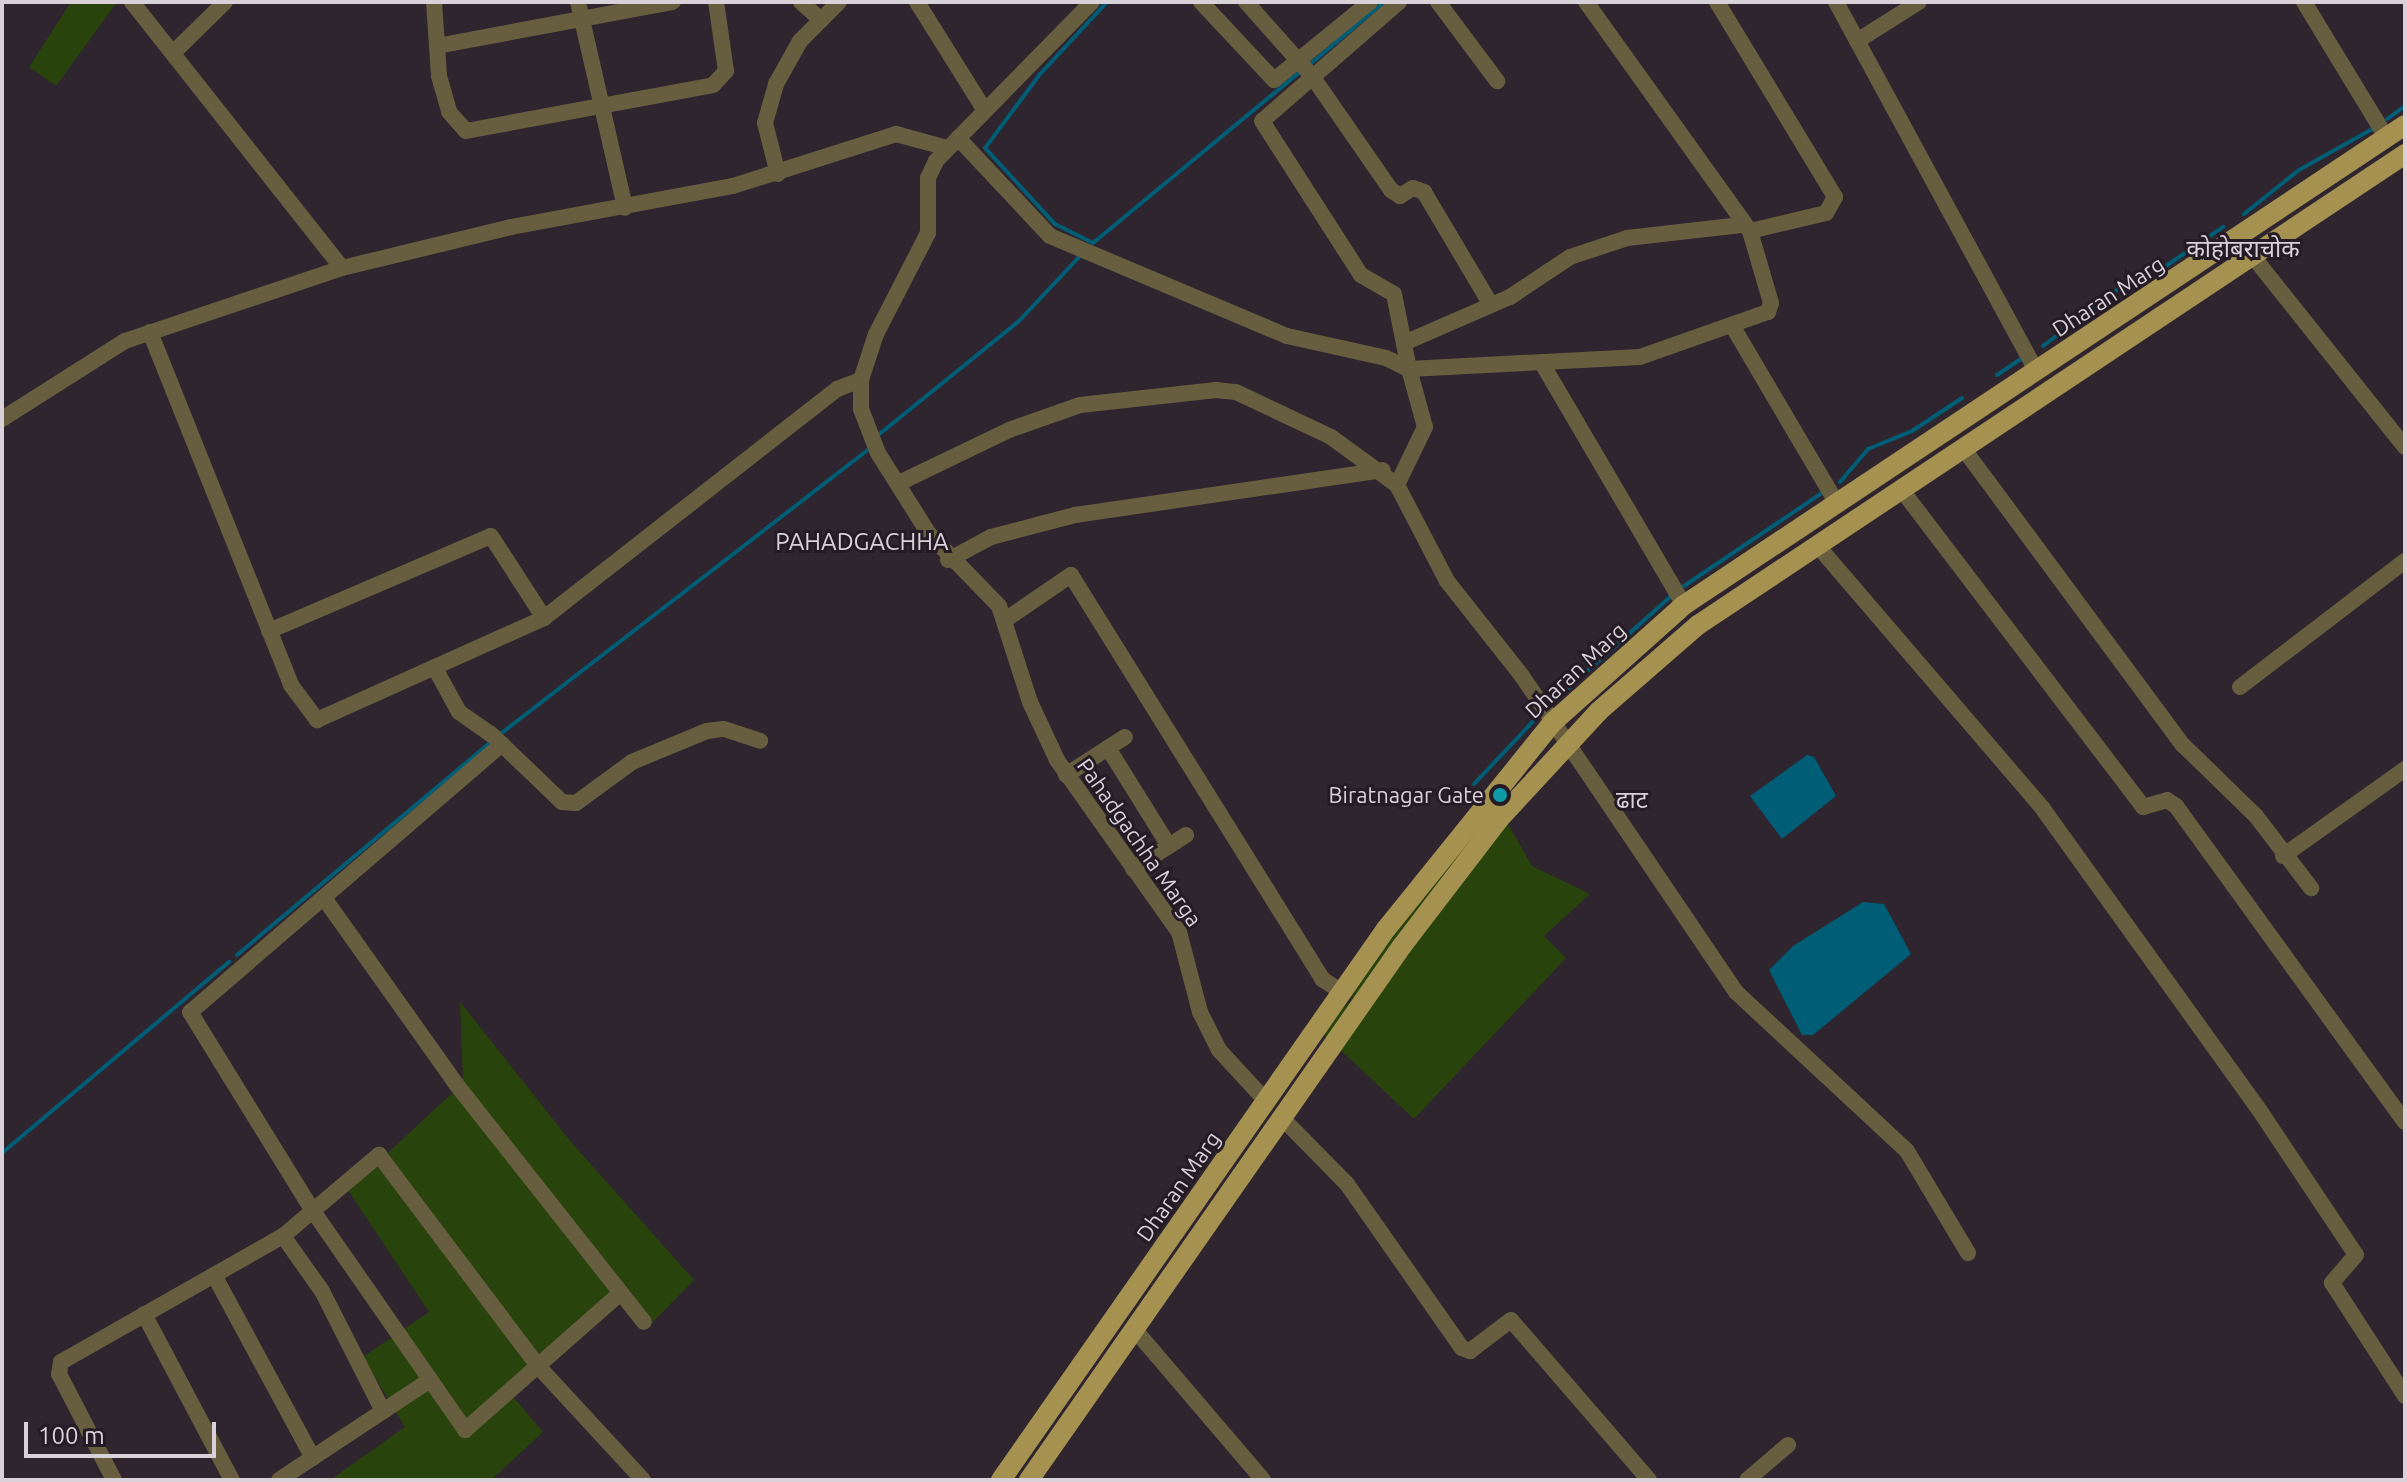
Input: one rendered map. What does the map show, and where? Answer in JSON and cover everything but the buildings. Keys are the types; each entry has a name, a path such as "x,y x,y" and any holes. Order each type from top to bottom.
{"main road":[{"name":"Dharan Marg","path":"1001,1480 1342,992 1484,800 1552,723 1684,605 2239,239 2405,125"},
{"path":"1029,1480 1402,946 1566,744 1698,625 2255,259 2405,154"}],"street":[{"path":"132,2 342,268"},
{"path":"174,52 225,2"},
{"path":"434,2 437,46 449,112 466,131 602,111 719,82 726,71 716,2"},
{"path":"437,46 580,10 673,2"},
{"path":"801,2 821,20"},
{"path":"778,174 767,112 790,56 839,2"},
{"path":"917,2 985,111"},
{"path":"951,143 1092,2"},
{"path":"1201,2 1271,78 1300,62 1370,2"},
{"path":"1246,2 1312,76 1391,190 1400,196 1413,188 1424,192 1491,305"},
{"path":"1397,485 1425,427 1390,289 1361,275 1262,123 1399,2"},
{"path":"1438,2 1497,81"},
{"path":"2,419 55,381 150,332 342,268 433,243 625,208 778,174 896,134 951,143 1050,236 1287,336 1386,358 1409,369 1543,365 1640,357 1760,319 1771,303 1746,228 1586,2"},
{"path":"1404,343 1491,305 1570,257 1627,238 1746,228 1826,213 1835,197 1717,2"},
{"path":"1836,2 2037,372"},
{"path":"1857,41 1919,2"},
{"path":"2304,2 2386,137"},
{"path":"580,10 625,208"},
{"name":"Pahadgachha Marga","path":"951,143 928,178 928,233 892,298 861,380 867,430 948,560 1005,620 1030,702 1066,775 1179,932 1200,1012 1219,1050 1267,1102"},
{"path":"2239,239 2405,447"},
{"path":"1733,327 1836,502"},
{"path":"150,332 291,685 317,720 436,670 544,618 837,389 861,380"},
{"path":"1543,365 1684,605"},
{"path":"899,483 1009,430 1080,405 1216,390 1236,392 1317,430 1383,470 1397,485 1447,581 1552,723 1736,992 1907,1151 1968,1253"},
{"path":"1963,448 2183,745 2256,816 2283,856 2311,888"},
{"path":"948,560 991,537 1075,515 1383,470"},
{"path":"1901,489 2143,807 2167,800 2176,806 2405,1122"},
{"path":"269,631 491,536 544,618"},
{"path":"1817,545 2043,809 2262,1114 2356,1255 2332,1283 2405,1396"},
{"path":"2240,687 2405,561"},
{"path":"1005,620 1071,575 1322,979 1342,992"},
{"path":"436,670 459,712 497,739 568,804 632,762 707,731 736,731 760,741"},
{"path":"1066,775 1125,737"},
{"path":"497,739 324,898 190,1012 313,1211 427,1382 465,1430 619,1294"},
{"path":"1108,748 1169,846"},
{"path":"2283,856 2405,769"},
{"path":"1133,869 1186,835"},
{"path":"324,898 456,1084 644,1322"},
{"path":"1283,1119 1347,1184 1462,1348 1470,1351 1511,1320 1649,1480"},
{"path":"114,1480 58,1367 144,1314 283,1236 379,1155 537,1365 643,1480"},
{"path":"283,1236 322,1291 383,1411"},
{"path":"214,1275 313,1458"},
{"path":"144,1314 232,1480"},
{"path":"1135,1330 1263,1480"},
{"path":"279,1480 427,1382"},
{"path":"1747,1480 1788,1445"}],"green space":[{"path":"71,2 117,2 56,86 29,67"},
{"path":"1490,793 1532,866 1590,894 1544,936 1566,958 1414,1119 1317,1028 1350,1002 1369,953"},
{"path":"460,1002 571,1142 694,1280 646,1329 620,1295 509,1392 543,1432 491,1480 330,1480 405,1427 363,1357 429,1312 348,1190 463,1083"}],"water":[{"path":"1807,755 1814,757 1836,796 1782,839 1750,796"},
{"path":"1863,902 1884,904 1911,954 1813,1035 1802,1035 1769,970 1793,946"}],"waterway":[{"path":"1107,2 1040,74 985,148 1055,224 1093,243 1301,71"},
{"path":"1309,65 1384,2"},
{"path":"2387,119 2405,106"},
{"path":"2244,214 2299,170 2372,129"},
{"path":"2043,346 2136,276 2163,268 2223,227"},
{"path":"877,436 1018,322 1079,257"},
{"path":"1997,375 2025,356"},
{"path":"1840,482 1868,449 1912,431 1962,398"},
{"path":"499,735 868,450"},
{"path":"1684,586 1822,493"},
{"path":"1554,701 1671,596"},
{"path":"1474,784 1538,716"},
{"path":"237,955 492,741"},
{"path":"2,1153 229,962"}],"place":[{"name":"Biratnagar Gate","path":"1500,795"}],"district":[{"name":"कोहोबराचोक","path":"2243,249"},
{"name":"PAHADGACHHA","path":"862,542"},
{"name":"ढाट","path":"1632,800"}]}
